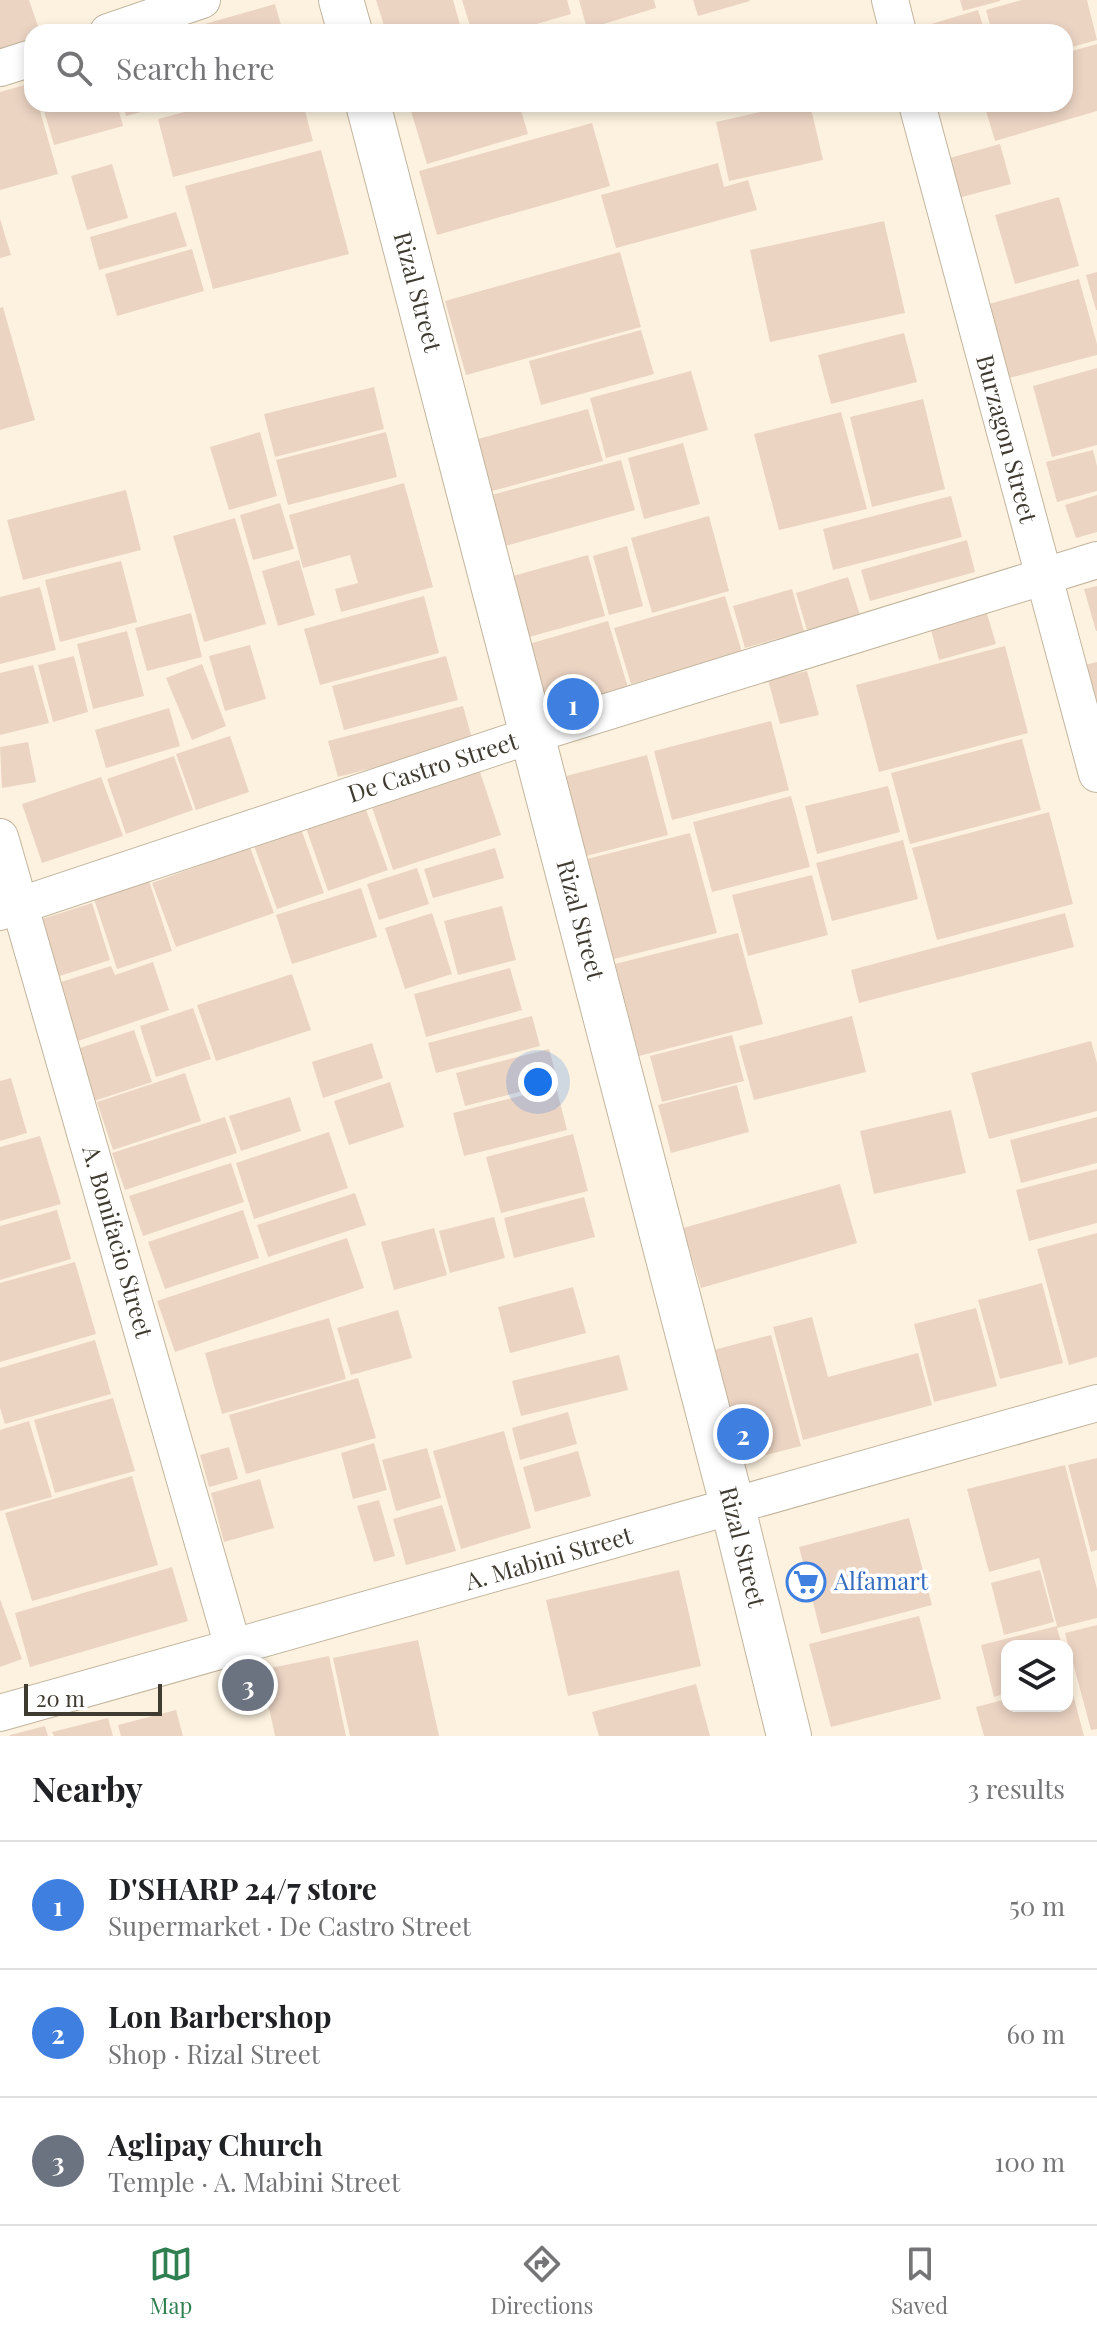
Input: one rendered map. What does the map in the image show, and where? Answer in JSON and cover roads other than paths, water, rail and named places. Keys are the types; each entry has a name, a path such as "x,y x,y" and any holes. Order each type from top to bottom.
{"main road":[{"path":"341,0 348,24"},
{"name":"Rizal Street","path":"370,112 733,1508 789,1736"}],"street":[{"path":"132,24 202,0"},
{"path":"890,0 896,24"},
{"path":"0,68 24,60"},
{"name":"Burzagon Street","path":"919,112 1097,774"},
{"name":"De Castro Street","path":"10,908 532,735 1097,560"},
{"name":"A. Bonifacio Street","path":"0,837 10,908 233,1647"},
{"name":"A. Mabini Street","path":"0,1713 1097,1403"}],"place":[{"name":"D'SHARP 24/7 store","path":"573,704"},
{"name":"Lon Barbershop","path":"743,1434"},
{"name":"Alfamart","path":"806,1582"},
{"name":"Aglipay Church","path":"248,1685"}]}
